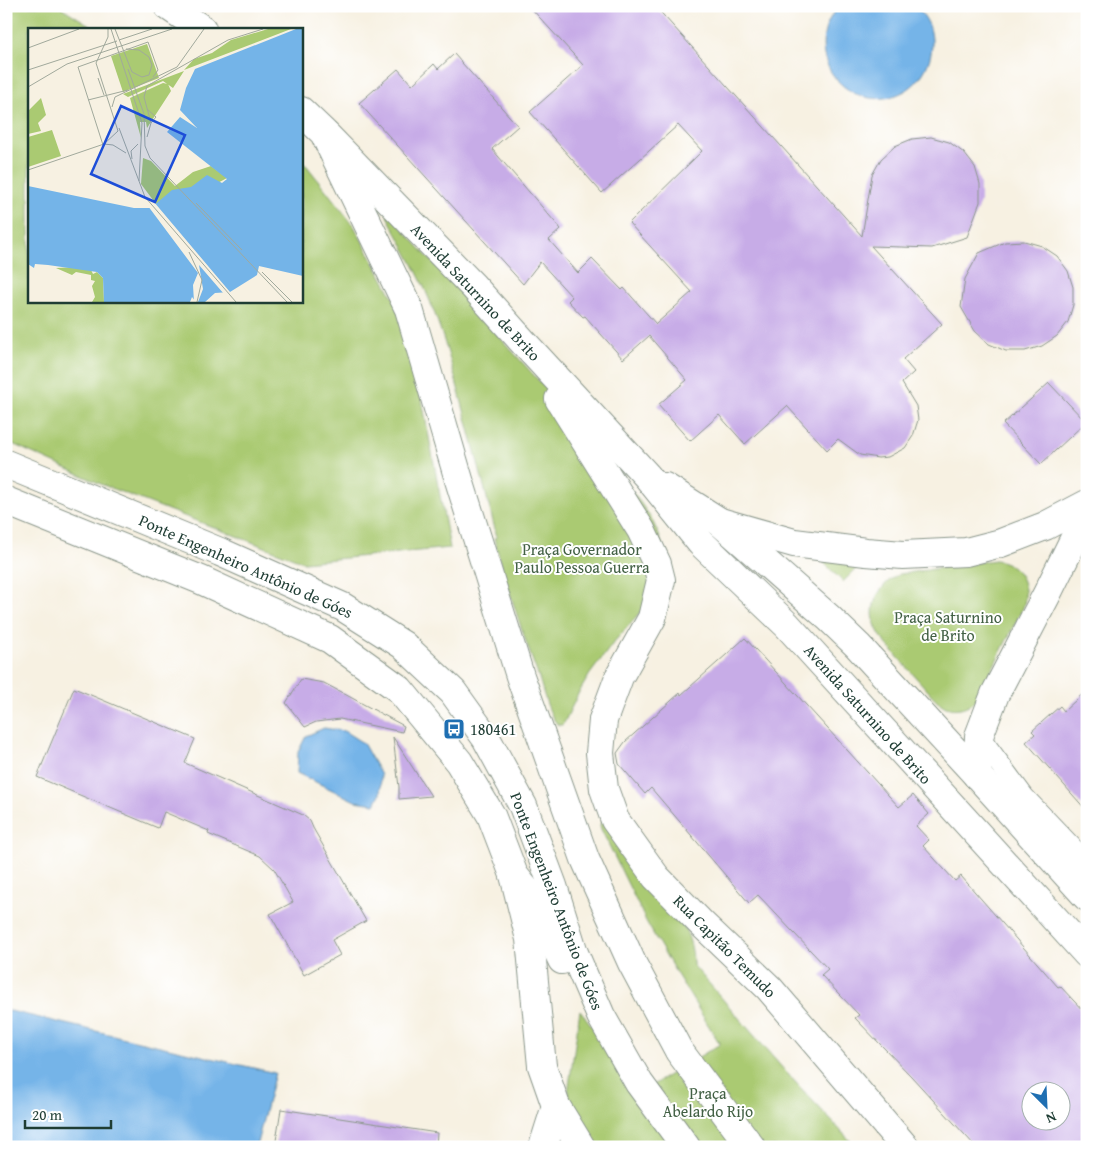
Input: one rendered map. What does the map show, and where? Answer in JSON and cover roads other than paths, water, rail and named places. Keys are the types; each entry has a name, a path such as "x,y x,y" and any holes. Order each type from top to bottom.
{"main road":[{"path":"173,9 201,28"},
{"name":"Avenida Saturnino de Brito","path":"302,112 473,286 647,476 701,543 787,625 1087,954"},
{"path":"324,133 409,308 462,490 520,676 585,859 632,963 679,1051 751,1147"},
{"name":"Rua Capitão Temudo","path":"524,343 641,530 657,564 661,580 652,618 619,676 603,720 600,753 604,789 616,820 656,877 769,988 905,1147"},
{"name":"Ponte Engenheiro Antônio de Góes","path":"6,464 220,552 343,607 403,645 453,692 486,738 523,806 553,886 574,953 601,1016 639,1083 686,1147"},
{"name":"Avenida Saturnino de Brito","path":"647,476 720,522 815,605 858,646 1087,897"},
{"name":"Ponte Engenheiro Antônio de Góes","path":"6,502 201,580 330,639 391,683 399,689 459,762 491,815 514,875"},
{"path":"720,522 803,544 866,552 903,555 966,552 1046,526 1087,504"},
{"path":"977,775 979,736 995,694 1087,513"},
{"path":"514,875 532,900 582,1000 601,1016"},
{"path":"514,875 530,939 542,1066 556,1106 580,1147"},
{"path":"543,1147 556,1106"}],"street":[{"path":"979,736 1024,797 1087,863"}],"water":[{"path":"839,6 916,6 929,25 932,50 926,68 916,83 901,93 877,99 854,93 835,78 828,67 824,55 823,42 828,23"},
{"path":"324,728 344,731 363,743 381,775 380,794 375,804 355,801 297,773 298,752 306,736"},
{"path":"6,1010 275,1073 256,1147 6,1147"}],"place":[{"name":"180461","path":"454,729"}],"park label":[{"name":"Praça Governador Paulo Pessoa Guerra","path":"582,558"},
{"name":"Praça Saturnino de Brito","path":"948,626"},
{"name":"Praça Abelardo Rijo","path":"708,1102"}]}
